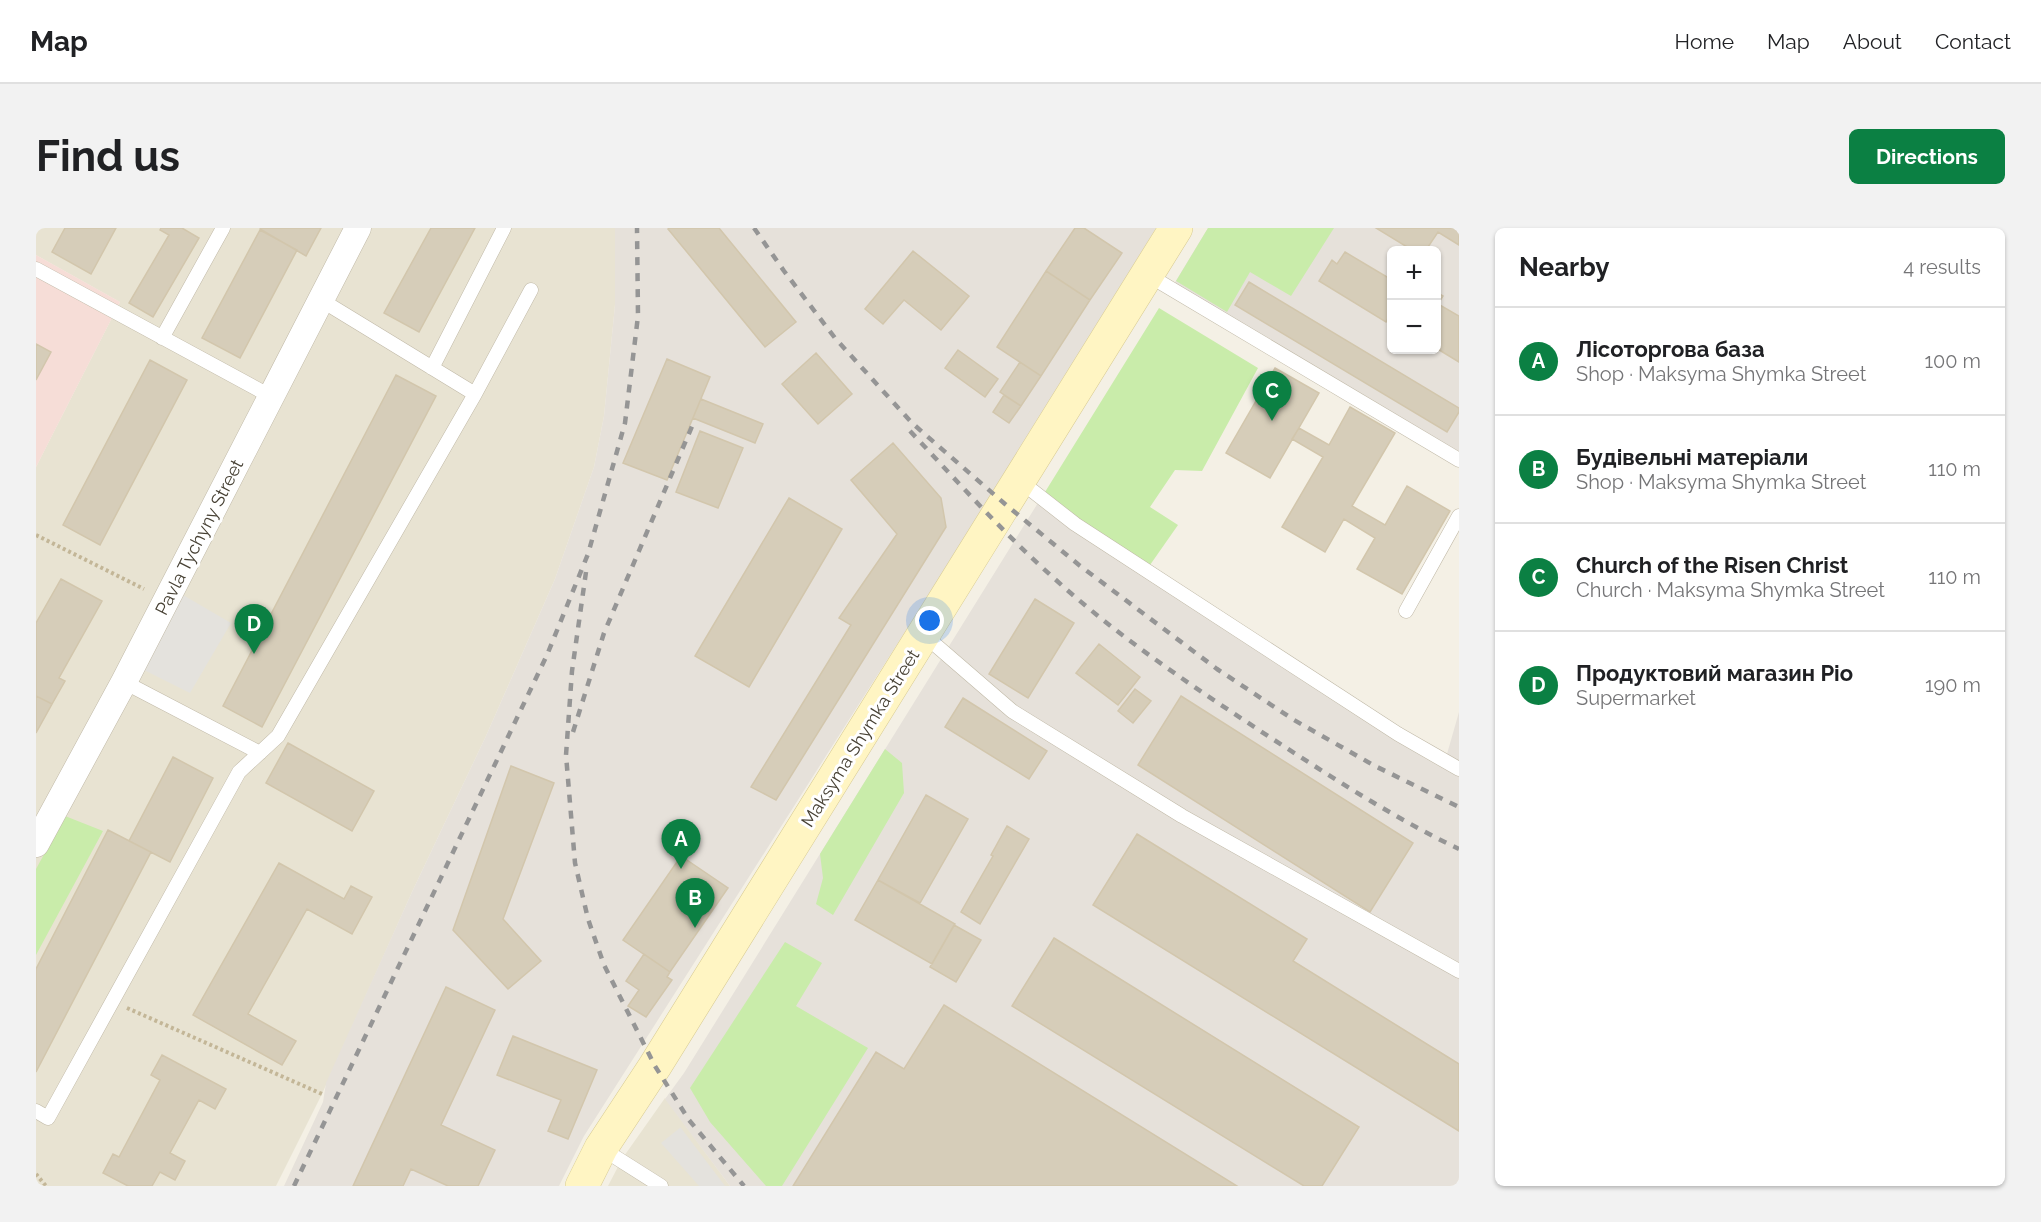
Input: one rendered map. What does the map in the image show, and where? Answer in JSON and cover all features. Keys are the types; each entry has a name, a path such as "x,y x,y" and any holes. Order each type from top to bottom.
{"main road":[{"name":"Maksyma Shymka Street","path":"582,1186 600,1148 655,1066 1176,228"}],"street":[{"name":"Pavla Tychyny Street","path":"36,844 124,682 358,228"}],"lane":[{"path":"162,338 223,228"},
{"path":"432,368 504,228"},
{"path":"36,269 272,397"},
{"path":"1148,275 1459,460"},
{"path":"36,1111 48,1118 240,772 278,736 475,394 531,290"},
{"path":"321,300 475,394"},
{"path":"1020,481 1085,530 1388,728 1459,769"},
{"path":"1406,611 1459,516"},
{"path":"924,634 1012,711 1182,816 1459,971"},
{"path":"124,682 260,753"},
{"path":"600,1148 661,1186"}],"path":[{"path":"36,535 166,600"},
{"path":"113,1001 322,1094"},
{"path":"36,1174 46,1186"}],"shaded area":[{"path":"36,228 615,228 615,305 604,416 594,467 555,579 486,736 412,892 322,1094 276,1186 36,1186 36,467 120,302 36,255"},
{"path":"615,228 1156,228 1008,470 584,1136 559,1186 284,1186 323,1102 326,1083 412,892 486,736 555,579 594,467 604,416 615,305"},
{"path":"1208,228 1459,228 1459,460 1171,289"},
{"path":"36,255 120,302 36,467"},
{"path":"1041,498 1445,761 1459,712 1459,1186 730,1186 665,1099 684,1073"},
{"path":"183,595 231,623 190,693 142,669"},
{"path":"665,1098 730,1186 608,1186 622,1159"},
{"path":"681,1127 725,1186 699,1186 661,1143"}],"green space":[{"path":"1208,228 1334,228 1291,296 1250,272 1227,312 1176,281"},
{"path":"1159,308 1258,368 1202,471 1175,470 1150,507 1178,525 1150,565 1079,519 1045,492"},
{"path":"885,749 902,763 904,793 833,915 816,904 823,878 820,854"},
{"path":"65,816 103,831 36,955 36,869"},
{"path":"785,942 822,963 796,1006 868,1048 782,1186 766,1186 710,1122 690,1088"}],"building":[{"path":"65,228 116,228 91,274 52,252"},
{"path":"161,228 182,228 199,238 153,317 129,303 169,235 160,230"},
{"path":"261,228 321,228 306,256"},
{"path":"431,228 475,228 419,332 384,313"},
{"path":"669,228 719,228 796,322 765,347"},
{"path":"1075,228 1084,228 1122,253 1090,300 1046,271"},
{"path":"1376,228 1459,228 1459,245 1438,232 1429,246 1405,246"},
{"path":"260,230 297,250 240,358 202,338"},
{"path":"913,251 969,296 941,330 904,300 883,324 865,309"},
{"path":"1345,252 1387,277 1386,322 1319,281 1332,260 1337,264"},
{"path":"1046,271 1090,300 1041,376 997,347"},
{"path":"1249,282 1459,408 1447,432 1235,305"},
{"path":"1441,306 1459,316 1459,362 1441,351"},
{"path":"36,344 51,352 36,380"},
{"path":"958,350 998,379 985,397 945,368"},
{"path":"816,353 852,394 818,424 782,384"},
{"path":"667,359 710,377 667,480 623,463"},
{"path":"150,360 187,380 100,545 63,525"},
{"path":"1020,362 1041,376 1021,406 1000,392"},
{"path":"1275,368 1319,393 1270,478 1226,453"},
{"path":"396,375 436,396 262,727 223,706"},
{"path":"1004,395 1021,406 1009,423 993,412"},
{"path":"701,399 763,424 755,443 693,418"},
{"path":"1350,407 1395,433 1352,506 1385,525 1407,486 1450,511 1402,594 1357,569 1375,538 1344,519 1325,552 1282,527 1323,457 1292,439 1299,428 1329,445"},
{"path":"700,431 743,448 718,508 676,492"},
{"path":"893,443 941,498 946,527 776,800 751,787 851,625 839,618 897,534 851,480"},
{"path":"789,498 842,529 749,687 695,656"},
{"path":"61,579 102,601 59,678 65,681 52,704 36,696 36,623"},
{"path":"1035,599 1074,623 1028,698 989,674"},
{"path":"1099,644 1140,677 1118,705 1076,673"},
{"path":"1135,689 1151,701 1133,723 1118,711"},
{"path":"36,696 52,704 36,733"},
{"path":"1181,696 1413,843 1370,912 1138,765"},
{"path":"963,698 1047,751 1029,779 945,727"},
{"path":"288,743 374,791 352,831 266,783"},
{"path":"173,757 213,778 170,862 129,841"},
{"path":"511,766 554,783 503,919 541,961 508,989 453,930"},
{"path":"926,795 968,819 920,903 878,880"},
{"path":"1007,826 1029,839 980,924 961,912 993,856 991,855"},
{"path":"108,830 151,852 36,1072 36,969"},
{"path":"1137,834 1307,939 1293,961 1459,1064 1459,1131 1093,905"},
{"path":"681,856 728,888 670,972 623,940"},
{"path":"279,863 344,899 351,886 372,897 352,934 307,909 248,1014 296,1041 282,1065 193,1015"},
{"path":"878,880 955,924 932,964 855,920"},
{"path":"954,925 981,940 956,982 930,967"},
{"path":"1054,938 1359,1127 1322,1186 1304,1186 1012,1006"},
{"path":"644,954 670,972 667,977 672,980 646,1017 628,1006 639,990 626,981"},
{"path":"446,987 495,1010 441,1125 495,1150 478,1186 448,1186 411,1169 403,1186 353,1186"},
{"path":"944,1005 1237,1186 793,1186 876,1052 904,1069"},
{"path":"513,1036 597,1070 568,1139 548,1131 561,1100 497,1075"},
{"path":"162,1055 226,1089 215,1109 199,1100 170,1153 185,1161 175,1180 160,1172 152,1186 128,1186 103,1173 113,1154 119,1157 160,1080 151,1075"}],"railway":[{"path":"294,1186 547,655 588,554 625,423 638,316 637,228"},
{"path":"754,228 835,338 912,423 1079,565 1217,669 1294,720 1375,766 1459,807"},
{"path":"573,732 604,633 693,424"},
{"path":"910,431 1018,544 1081,602 1132,643 1213,700 1338,781 1385,810 1459,849"},
{"path":"586,572 572,671 566,755 575,863 588,919 604,965 655,1066 689,1120 744,1186"}],"place":[{"name":"Church of the Risen Christ","path":"1272,421"},
{"name":"Продуктовий магазин Ріо","path":"254,654"},
{"name":"Лісоторгова база","path":"681,869"},
{"name":"Будівельні матеріали","path":"695,928"}]}
